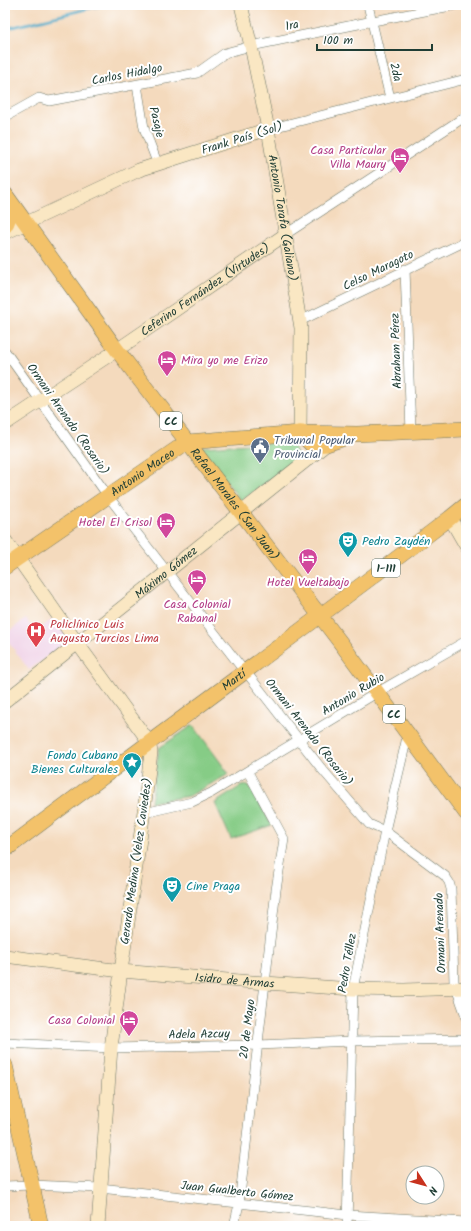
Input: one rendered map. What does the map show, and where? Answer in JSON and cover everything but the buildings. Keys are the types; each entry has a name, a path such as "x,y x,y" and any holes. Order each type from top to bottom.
{"main road":[{"name":"Rafael Morales (San Juan)","path":"5,194 117,350 378,692 466,813"},
{"name":"CC","path":"5,194 10,212 5,226"},
{"name":"Antonio Maceo","path":"5,567 187,442 300,433 357,434 466,429"},
{"name":"Antonio Maceo","path":"300,433 312,445 327,444 357,434"},
{"name":"Martí","path":"5,850 149,742 321,617 465,507"},
{"path":"5,1065 42,1226"}],"street":[{"name":"Antonio Tarafa (Galiano)","path":"241,5 268,129 301,328 300,433"},
{"name":"2da","path":"368,5 390,98"},
{"name":"1ra","path":"251,46 456,5"},
{"name":"Carlos Hidalgo","path":"5,117 39,98 49,101 197,74 225,53 251,46"},
{"name":"Frank País (Sol)","path":"5,233 139,170 268,129 466,79"},
{"name":"Pasaje","path":"137,85 144,128 158,165"},
{"name":"Ceferino Fernández (Virtudes)","path":"5,424 117,350 286,234 466,116"},
{"name":"Celso Maragoto","path":"300,321 405,269 466,241"},
{"name":"Abraham Pérez","path":"405,269 411,432"},
{"name":"Ormani Arenado (Rosario)","path":"5,351 108,496 244,672 250,677 321,768 369,824 385,831"},
{"name":"Máximo Gómez","path":"5,702 327,444"},
{"path":"450,518 466,546"},
{"path":"5,540 149,742"},
{"name":"Antonio Rubio","path":"144,813 192,802 212,793 378,692 466,641"},
{"name":"Pedro Téllez","path":"347,1226 353,989 385,831 408,733"},
{"name":"Gerardo Medina (Velez Caviedes)","path":"98,1226 111,1048 144,813 151,752 149,742"},
{"name":"20 de Mayo","path":"234,1226 239,1204 276,890 284,839 248,772"},
{"name":"Ormani Arenado","path":"385,831 445,876 449,882 451,889 454,982 461,989 466,1016"},
{"name":"Isidro de Armas","path":"5,956 121,971 265,983 353,989 461,989"},
{"name":"Adela Azcuy","path":"5,1043 111,1048 258,1046 352,1041 466,1039"},
{"name":"Juan Gualberto Gómez","path":"5,1186 32,1185 100,1188 348,1215 466,1222"}],"shaded area":[{"name":"Policlínico Luis Augusto Turcios Lima","path":"55,617 71,639 29,670 5,637 5,634 26,619 31,626 35,623 39,629"}],"green space":[{"path":"282,442 293,445 297,453 294,463 241,501 201,447"},
{"path":"193,725 229,774 189,796 151,802 159,748"},
{"path":"249,785 272,825 231,839 215,803 241,786"}],"waterway":[{"path":"5,29 103,5"}],"place":[{"name":"Casa Particular Villa Maury","path":"400,174"},
{"name":"Mira yo me Erizo","path":"167,377"},
{"name":"Tribunal Popular Provincial","path":"260,464"},
{"name":"Hotel El Crisol","path":"166,539"},
{"name":"Pedro Zaydén","path":"348,558"},
{"name":"Hotel Vueltabajo","path":"308,575"},
{"name":"Casa Colonial Rabanal","path":"197,596"},
{"name":"Policlínico Luis Augusto Turcios Lima","path":"36,648"},
{"name":"Fondo Cubano Bienes Culturales","path":"132,779"},
{"name":"Cine Praga","path":"172,903"},
{"name":"Casa Colonial","path":"129,1037"}]}
